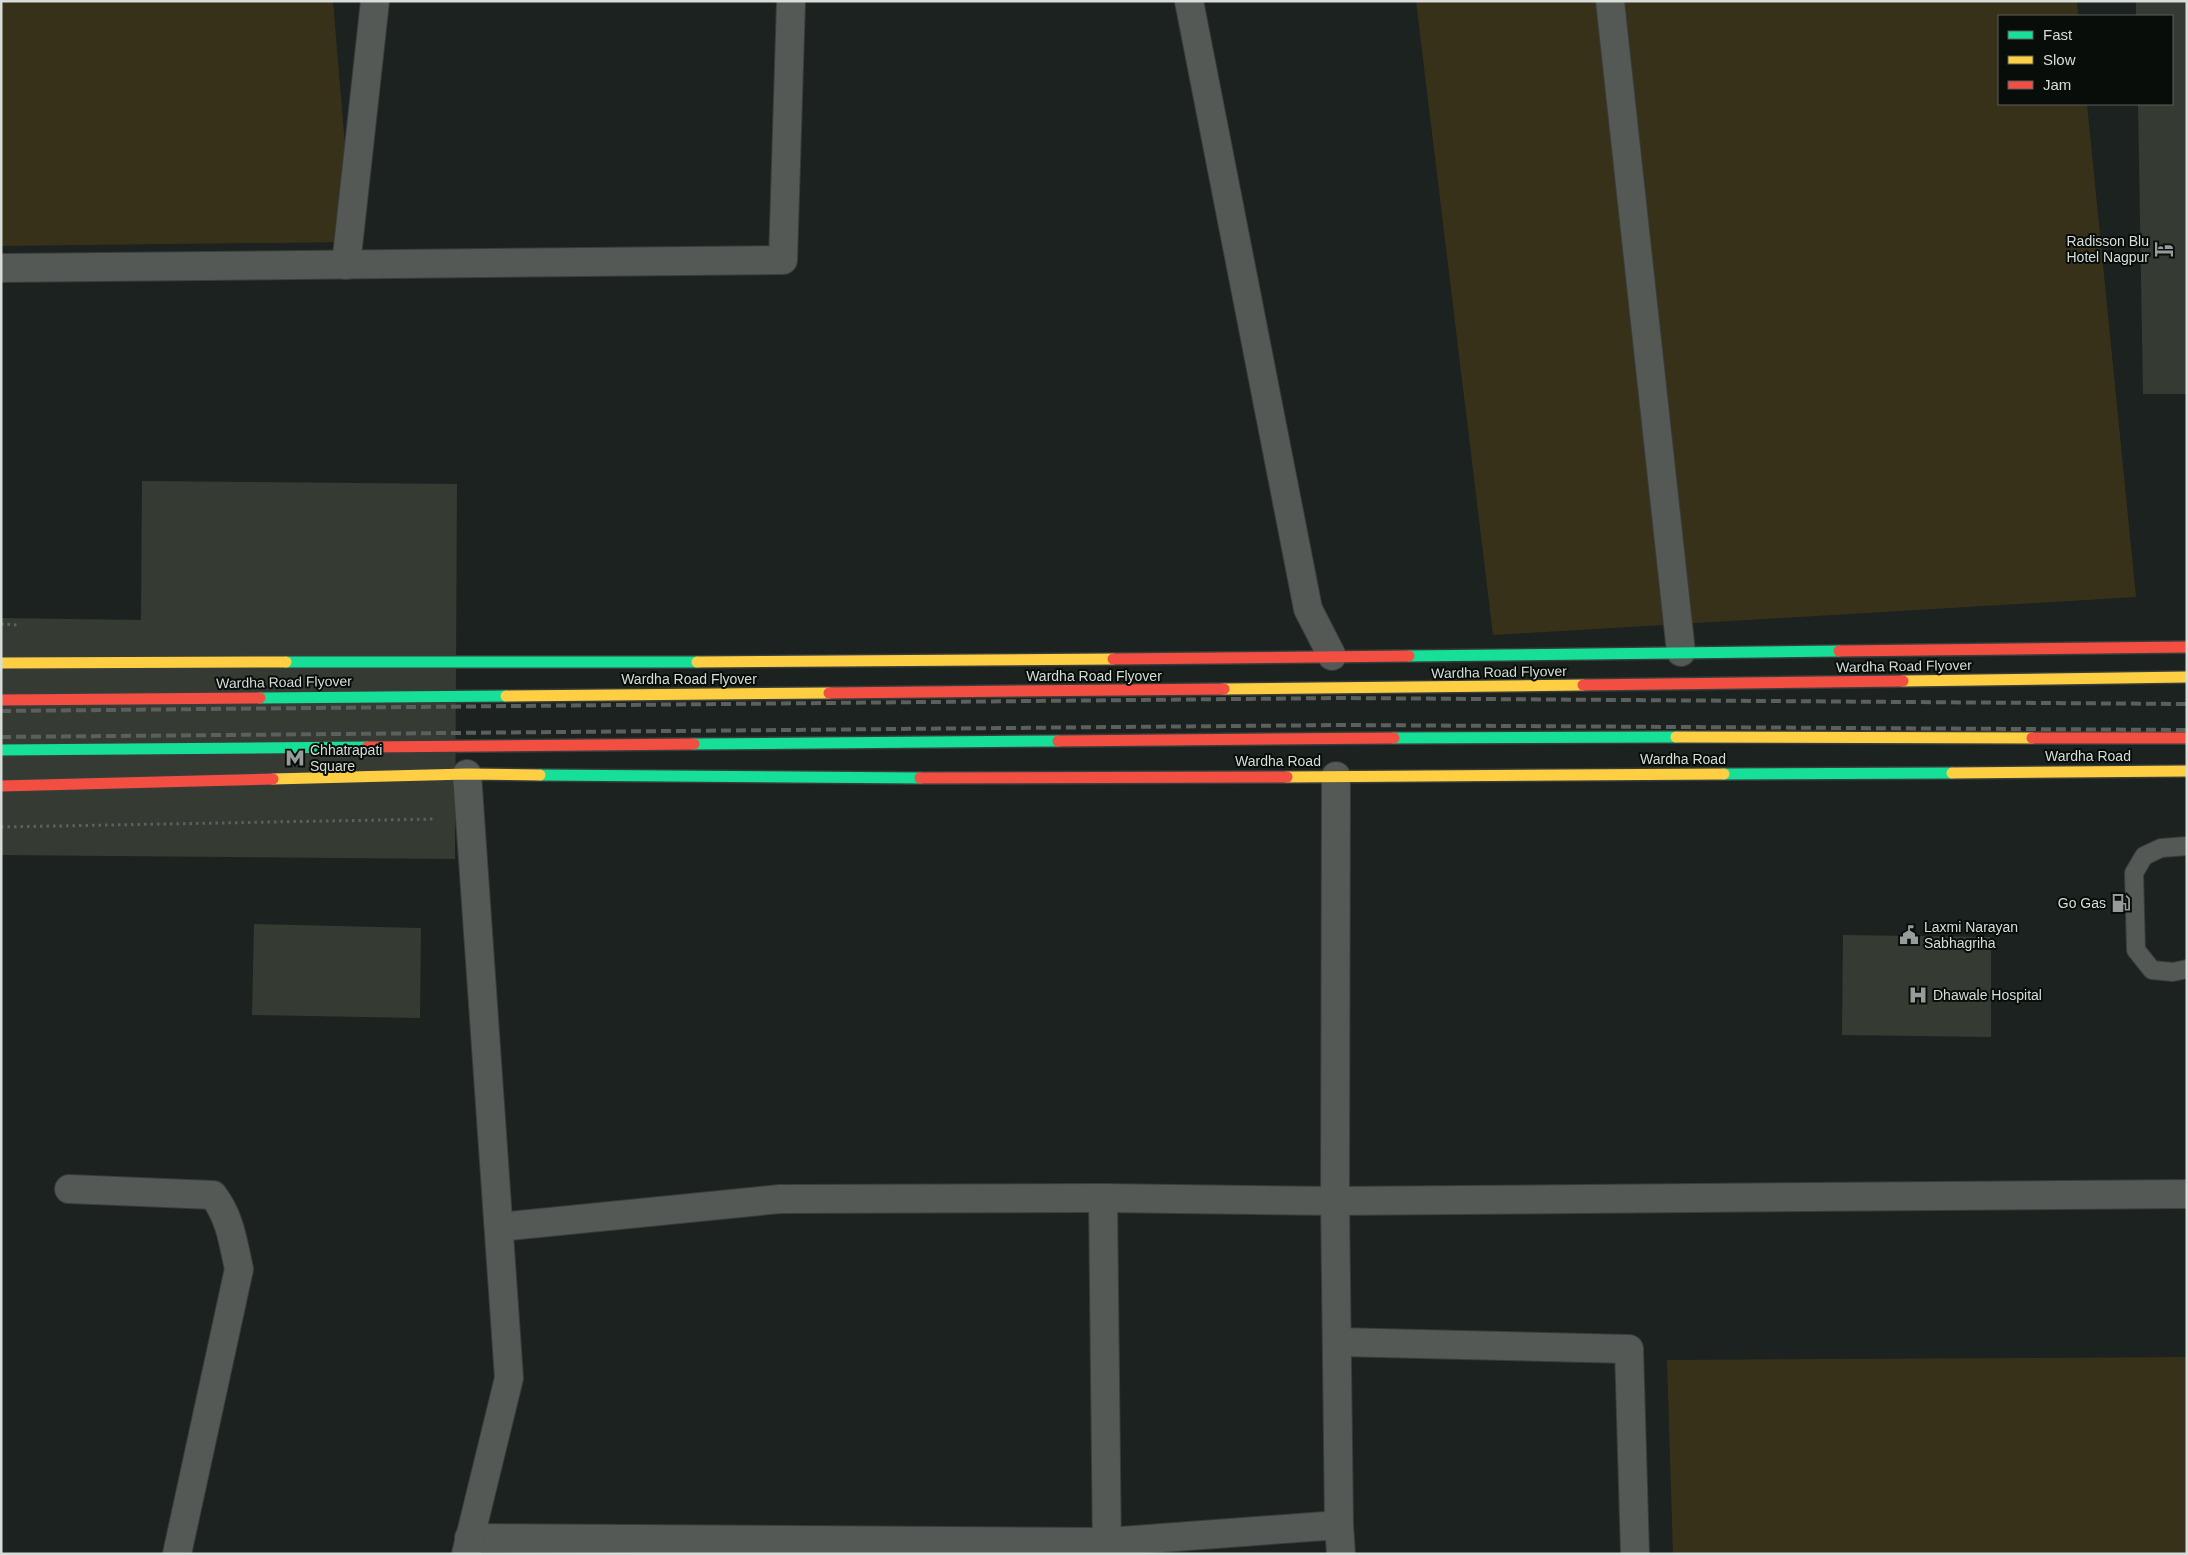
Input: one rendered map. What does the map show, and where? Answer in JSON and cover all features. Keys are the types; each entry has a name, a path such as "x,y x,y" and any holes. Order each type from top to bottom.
{"main road":[{"path":"1,663 578,663 2187,647"},
{"name":"Wardha Road Flyover","path":"1,700 1268,689 2187,677"},
{"path":"1,750 1479,736 2187,738"},
{"name":"Wardha Road","path":"1,786 467,774 1006,779 1179,776 2187,771"}],"street":[{"path":"346,264 375,1"},
{"path":"1,268 783,260 791,1"},
{"path":"1189,1 1308,609 1332,656"},
{"path":"1610,1 1681,652"},
{"path":"467,774 509,1378 467,1546 1107,1548 1339,1525"},
{"path":"1336,776 1335,1201 1339,1525 1341,1554"},
{"path":"69,1189 213,1195 222,1207 230,1225 238,1269 177,1554"},
{"path":"499,1227 780,1199 1103,1198 1335,1201 2187,1194"},
{"path":"1103,1198 1107,1548"},
{"path":"1337,1342 1630,1349 1635,1554"}],"lane":[{"path":"2187,846 2161,848 2144,856 2134,872 2136,950 2152,970 2173,972 2187,969"}],"path":[{"path":"1,827 470,819"}],"shaded area":[{"path":"1,1 333,1 353,242 1,246"},
{"path":"1416,1 2077,1 2078,15 1998,15 1998,105 2087,105 2136,597 1493,635"},
{"path":"2187,1357 2187,1554 1673,1554 1667,1360"}],"building":[{"name":"Radisson Blu Hotel Nagpur","path":"2136,1 2187,1 2187,394 2143,394 2138,105 2173,105 2173,15 2136,15"},
{"path":"142,481 457,484 455,859 1,855 1,618 141,620"},
{"path":"254,924 421,928 420,1018 252,1015"},
{"path":"1843,935 1991,937 1991,1037 1842,1035"}],"railway":[{"path":"1,711 1341,698 2187,704"},
{"path":"1,737 1343,725 2187,730"}],"traffic: fast":[{"path":"1409,656 1839,651"},
{"path":"286,662 697,662"},
{"path":"260,698 506,696"},
{"path":"1394,738 1676,737"},
{"path":"694,744 1058,741"},
{"path":"1,750 367,747"},
{"path":"1724,774 1952,773"},
{"path":"540,775 920,778"}],"traffic: slow":[{"path":"697,662 1113,659"},
{"path":"1,663 286,662"},
{"path":"1903,681 2187,677"},
{"path":"1224,689 1583,685"},
{"path":"506,696 829,693"},
{"path":"1676,737 2032,738"},
{"path":"1952,773 2187,771"},
{"path":"273,779 467,774 540,775"},
{"path":"1287,777 1724,774"}],"traffic: jam":[{"path":"1839,651 2187,647"},
{"path":"1113,659 1409,656"},
{"path":"1583,685 1903,681"},
{"path":"829,693 1224,689"},
{"path":"1,700 260,698"},
{"path":"1058,741 1394,738"},
{"path":"2032,738 2187,738"},
{"path":"367,747 694,744"},
{"path":"920,778 1287,777"},
{"path":"1,786 273,779"}],"place":[{"name":"Radisson Blu Hotel Nagpur","path":"2164,249"},
{"name":"Chhatrapati Square","path":"295,758"},
{"name":"Go Gas","path":"2121,903"},
{"name":"Laxmi Narayan Sabhagriha","path":"1909,935"},
{"name":"Dhawale Hospital","path":"1918,995"}]}
